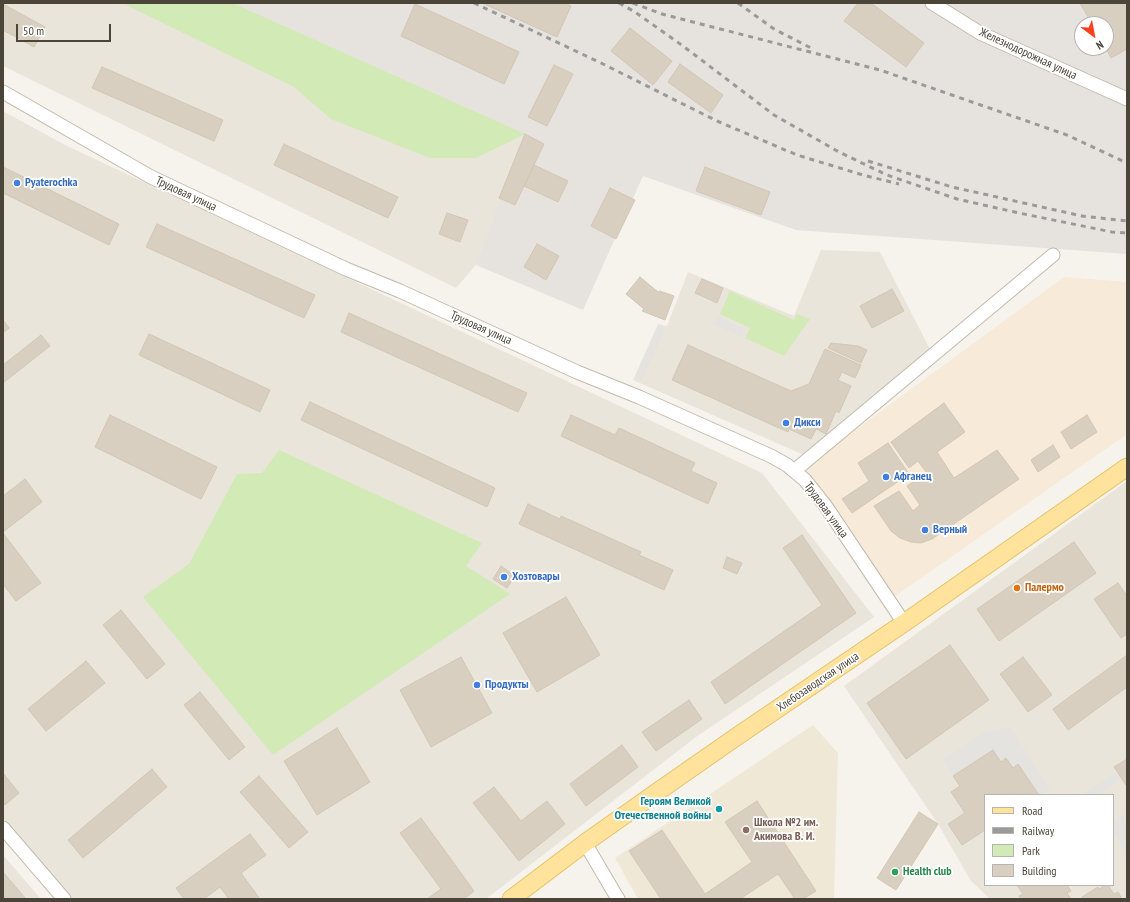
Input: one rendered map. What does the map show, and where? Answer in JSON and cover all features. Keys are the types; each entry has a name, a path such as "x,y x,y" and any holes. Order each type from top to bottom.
{"main road":[{"name":"Хлебозаводская улица","path":"511,899 585,843 739,735 904,623 1127,466"}],"street":[{"name":"Железнодорожная улица","path":"932,3 980,33 1127,98"},
{"name":"Трудовая улица","path":"3,92 151,177 346,269 400,291 577,372 639,397 764,453 794,471 805,480 825,505 904,623"},
{"path":"794,471 1053,255"},
{"path":"3,828 64,899"},
{"path":"585,843 618,899"}],"shaded area":[{"path":"3,3 233,3 525,134 476,265 456,288 3,66"},
{"path":"233,3 1127,3 1127,254 796,230 643,176 583,310 476,265 524,134"},
{"path":"3,111 65,145 762,473 874,617 696,737 486,899 70,899 3,818"},
{"path":"821,250 880,252 930,349 804,455 633,380 658,324 667,326 688,272 794,316"},
{"path":"1064,277 1127,282 1127,434 891,599 802,469"},
{"path":"717,316 745,329 742,337 714,324"},
{"path":"658,326 665,329 642,380 635,377"},
{"path":"1127,481 1127,899 990,899 971,881 938,824 844,686"},
{"name":"Школа №2 им. Акимова В. И.","path":"813,725 838,753 834,899 638,899 615,858"},
{"path":"1010,727 1050,789 1042,794 984,794 984,832 972,840 958,813 971,804 943,759 984,732"},
{"path":"1116,773 1121,780 1100,794 1083,794"},
{"path":"1127,814 1127,854 1114,834 1114,821"},
{"path":"3,855 41,899 3,899"}],"green space":[{"path":"122,3 233,3 525,134 476,158 430,158 331,119 294,87"},
{"path":"730,291 794,320 797,314 810,319 784,356 745,338 750,328 720,314"},
{"path":"279,450 482,543 466,566 510,594 273,755 143,597 189,564 237,474 262,473"}],"building":[{"path":"482,3 565,3 571,6 557,37"},
{"path":"858,3 871,3 924,43 906,67 844,21"},
{"path":"1080,3 1127,3 1127,49 1111,58 1110,56 1114,56 1114,16 1087,16"},
{"path":"3,4 45,27 34,47 3,30"},
{"path":"415,4 519,52 504,84 401,36"},
{"path":"630,28 672,61 653,85 611,51"},
{"path":"680,64 723,95 711,113 668,82"},
{"path":"554,65 573,74 547,126 528,117"},
{"path":"102,67 223,120 214,141 92,88"},
{"path":"525,134 544,144 515,205 499,198"},
{"path":"284,144 398,197 388,218 274,165"},
{"path":"534,165 568,181 558,202 524,186"},
{"path":"3,167 119,224 109,245 3,193"},
{"path":"705,167 770,192 761,215 696,191"},
{"path":"610,188 635,200 616,239 591,226"},
{"path":"447,213 468,220 460,242 439,234"},
{"path":"157,224 315,295 304,318 146,247"},
{"path":"537,244 559,256 546,280 524,267"},
{"path":"640,277 658,292 660,291 674,296 665,320 642,311 644,309 626,294"},
{"path":"702,279 723,288 717,303 695,293"},
{"path":"892,289 904,311 872,328 860,306"},
{"path":"349,313 527,393 518,412 341,332"},
{"path":"3,320 9,328 3,333"},
{"path":"149,334 270,390 260,412 139,355"},
{"path":"41,335 50,346 3,383 3,365"},
{"path":"831,343 858,346 867,350 861,363 828,348"},
{"path":"688,345 791,391 809,384 825,349 861,365 855,378 842,372 838,380 851,386 839,413 836,411 826,434 816,429 811,439 789,429 788,432 672,380"},
{"path":"310,402 495,488 487,507 301,420"},
{"path":"944,403 965,432 937,452 954,478 997,450 1019,479 932,539 921,543 911,542 900,538 891,531 874,506 899,491 913,511 920,505 907,486 927,473 918,461 909,468 891,442"},
{"path":"110,415 217,467 201,499 95,447"},
{"path":"571,415 615,435 619,428 695,463 691,471 717,483 708,504 561,436"},
{"path":"1087,415 1097,432 1071,449 1061,432"},
{"name":"Афганец","path":"888,443 909,474 852,513 842,499 869,481 858,463"},
{"path":"1053,445 1060,457 1038,472 1031,460"},
{"path":"25,479 42,502 3,532 3,496"},
{"path":"528,504 560,519 561,516 641,552 639,555 673,570 664,590 519,524"},
{"path":"3,533 41,583 16,601 3,584"},
{"path":"802,535 856,613 725,704 711,682 822,605 783,548"},
{"path":"1074,542 1096,573 999,641 977,609"},
{"path":"727,557 742,563 737,574 723,568"},
{"name":"Хозтовары","path":"501,566 515,576 507,588 493,579"},
{"path":"1118,583 1127,596 1127,634 1121,638 1094,599"},
{"path":"566,597 600,655 537,692 503,633"},
{"path":"121,610 165,664 147,679 103,625"},
{"path":"950,645 989,700 906,759 867,703"},
{"path":"1127,655 1127,687 1068,730 1053,709"},
{"path":"461,657 492,713 431,747 400,690"},
{"path":"1023,657 1052,695 1028,712 1000,674"},
{"path":"86,661 105,683 46,731 28,709"},
{"path":"200,692 245,747 229,760 184,705"},
{"path":"689,700 702,719 656,751 642,732"},
{"path":"337,728 370,782 317,815 284,761"},
{"path":"622,745 638,767 586,806 570,784"},
{"path":"993,750 1001,762 1006,758 1013,768 1018,764 1038,794 984,794 984,831 962,845 948,824 965,813 951,792 960,786 953,776"},
{"path":"1127,759 1127,784 1126,785 1114,767"},
{"path":"152,769 167,787 83,858 68,840"},
{"path":"3,773 19,793 5,805 3,802"},
{"path":"259,776 308,832 289,848 240,792"},
{"path":"494,787 521,821 547,801 565,824 519,861 473,803"},
{"path":"757,801 816,891 803,899 795,899 778,874 740,899 661,899 629,851 662,830 705,894 752,862 725,822"},
{"path":"919,812 938,824 896,890 877,878"},
{"path":"421,818 474,891 464,899 427,899 441,889 400,833"},
{"path":"250,834 266,855 241,873 260,899 229,899 220,887 204,899 184,899 176,888"},
{"path":"3,872 26,899 3,899"},
{"path":"1018,886 1068,886 1071,891 1067,893 1071,899 1021,899 1019,896 1023,894"},
{"path":"1104,886 1109,886 1114,894 1118,892 1122,899 1083,899 1082,897 1098,887 1099,889"}],"railway":[{"path":"474,3 601,63 717,121 797,155 899,184"},
{"path":"619,3 635,12 683,46 774,115 839,152 887,175 957,199 1112,232 1127,233"},
{"path":"633,3 662,14 880,70 1067,135 1127,163"},
{"path":"738,3 774,29 813,49"},
{"path":"868,161 952,187 1082,216 1127,221"}],"place":[{"name":"Pyaterochka","path":"17,183"},
{"name":"Дикси","path":"786,423"},
{"name":"Афганец","path":"886,477"},
{"name":"Верный","path":"925,530"},
{"name":"Хозтовары","path":"504,577"},
{"name":"Палермо","path":"1017,588"},
{"name":"Продукты","path":"477,685"},
{"name":"Героям Великой Отечественной войны","path":"719,809"},
{"name":"Школа №2 им. Акимова В. И.","path":"746,830"},
{"name":"Health club","path":"895,872"}]}
